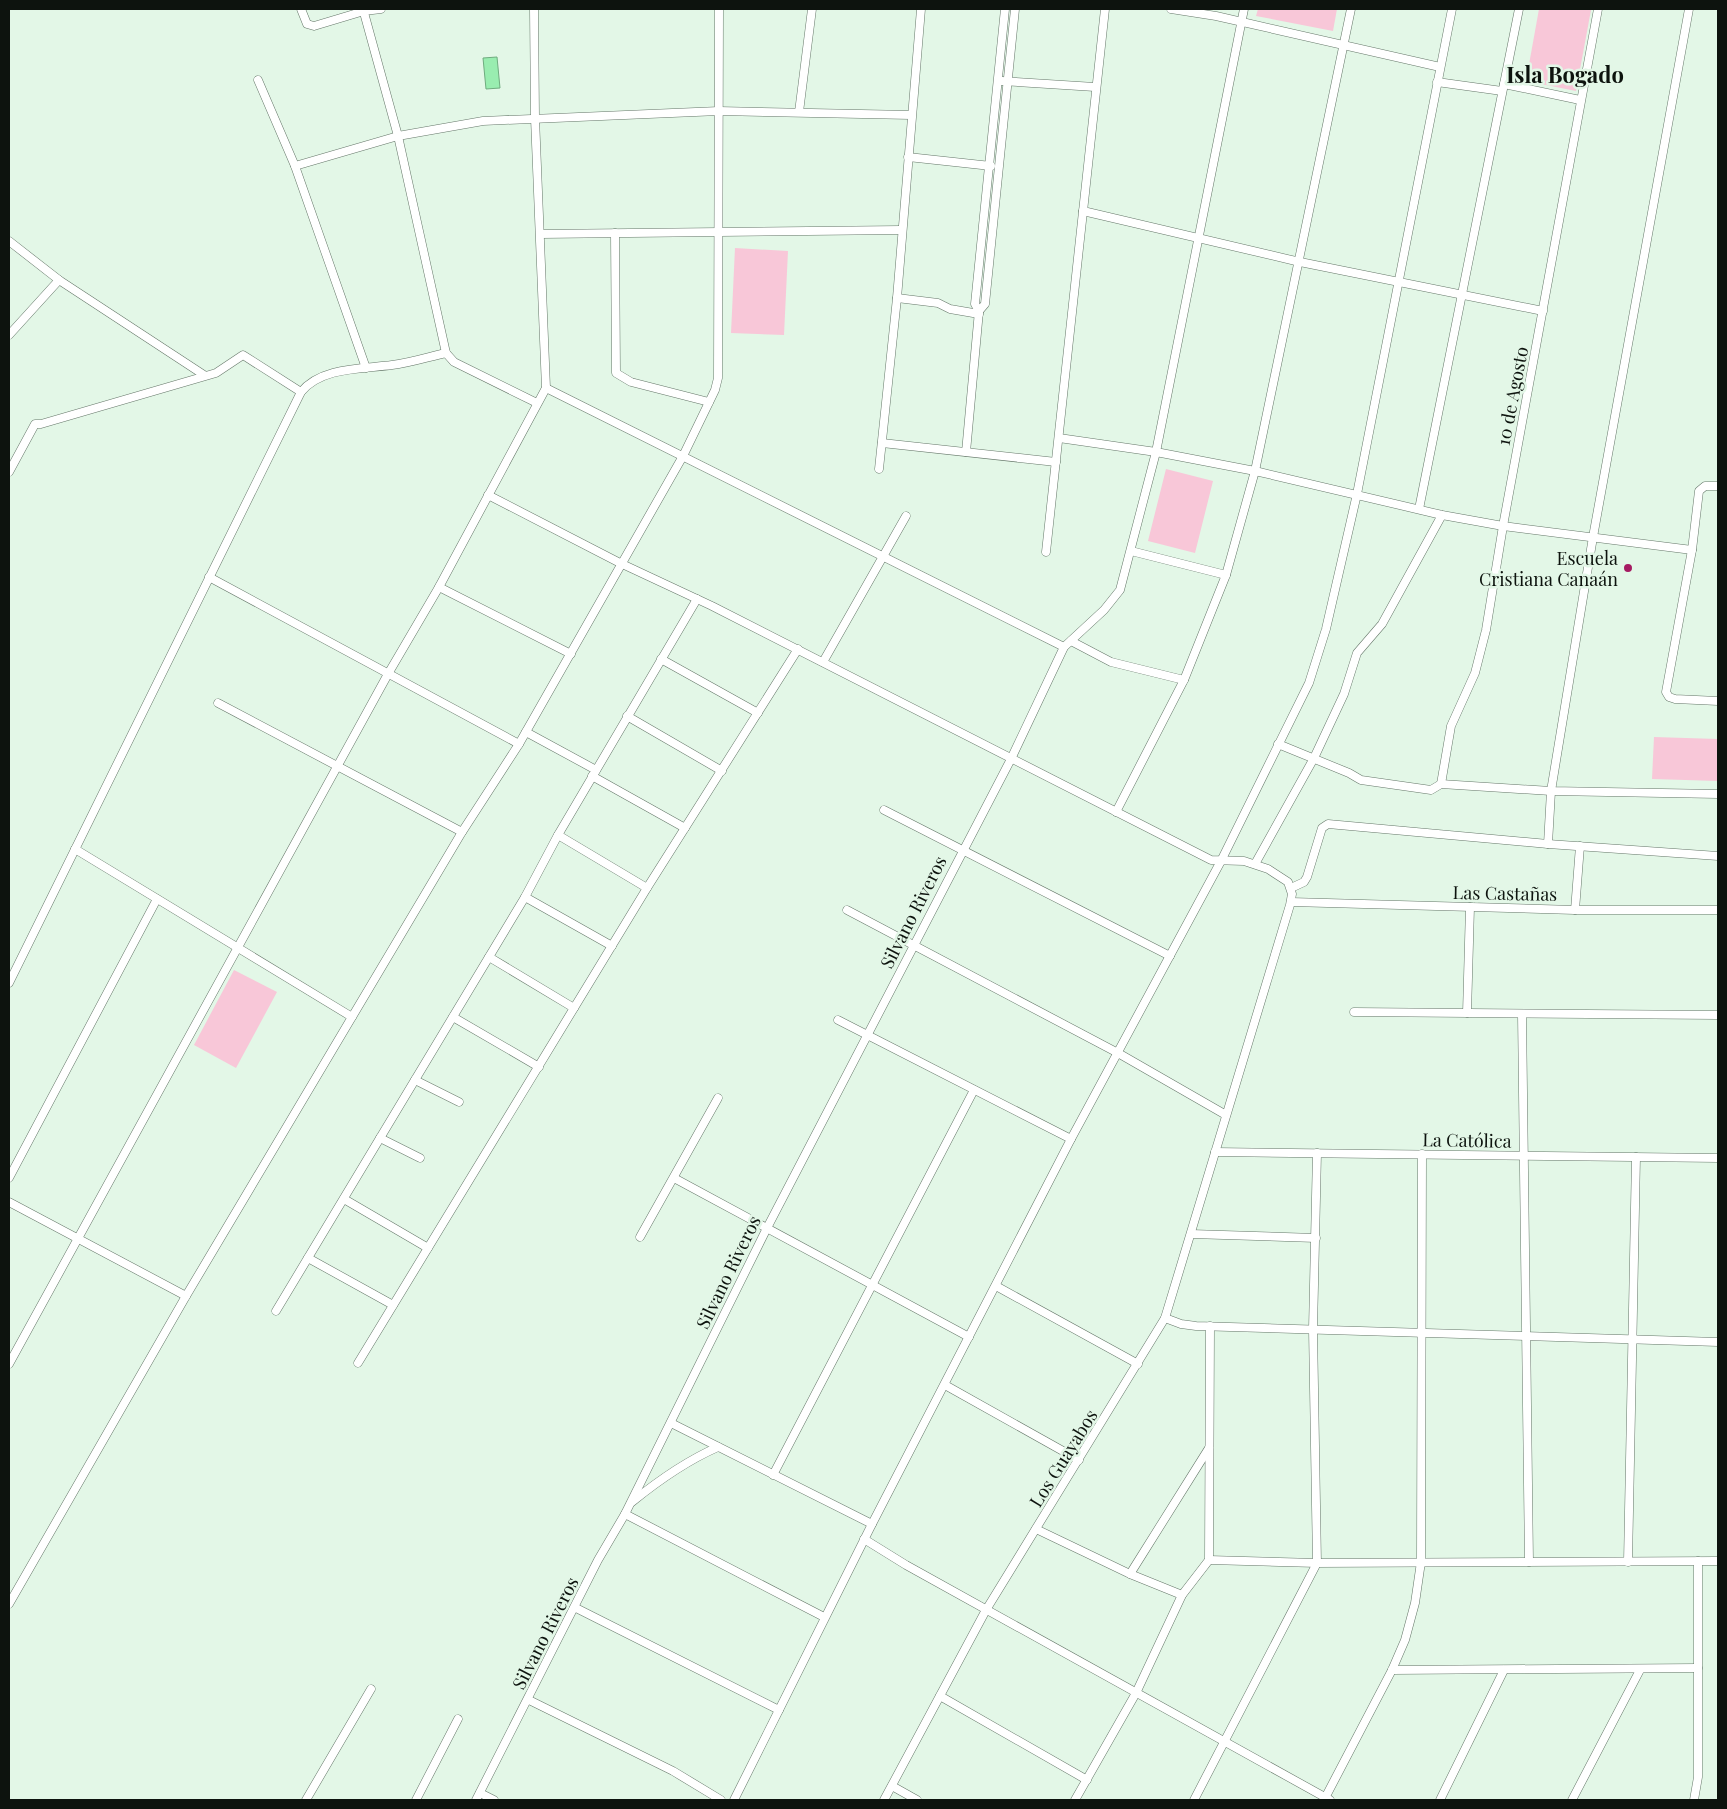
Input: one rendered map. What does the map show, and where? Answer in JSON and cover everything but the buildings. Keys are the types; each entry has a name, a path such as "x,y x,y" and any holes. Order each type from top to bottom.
{"street":[{"path":"301,9 307,24 314,26 363,10 381,9"},
{"path":"9,1364 388,674 439,586 546,388 535,118 534,9"},
{"path":"9,1604 186,1296 462,832 526,732 683,456 715,390 718,378 719,9"},
{"path":"799,112 812,9"},
{"path":"879,469 897,298 901,230 921,9"},
{"path":"979,313 975,304 1005,9"},
{"path":"966,452 979,313 985,304 1015,9"},
{"path":"1046,552 1095,87 1105,9"},
{"path":"1171,9 1440,67"},
{"path":"1068,644 1104,610 1120,590 1131,551 1156,452 1244,9"},
{"path":"1116,812 1184,680 1226,576 1256,471 1350,9"},
{"path":"734,1800 864,1539 1071,1139 1221,861 1309,683 1316,664 1358,494 1452,9"},
{"path":"1419,509 1519,9"},
{"name":"10 de Agosto","path":"1440,784 1451,726 1475,673 1481,651 1598,9"},
{"path":"1548,844 1551,791 1593,537 1689,9"},
{"path":"363,10 398,136 446,353 454,362 537,403"},
{"path":"258,80 295,166 366,368"},
{"path":"998,80 1095,87"},
{"path":"1437,82 1503,88 1580,100"},
{"path":"295,166 398,136 483,121 719,111 912,115"},
{"path":"908,157 998,167"},
{"path":"1083,211 1300,262 1543,311"},
{"path":"541,234 901,230"},
{"path":"615,233 616,373 631,382 709,402"},
{"path":"9,241 59,280 204,375"},
{"path":"9,335 59,280"},
{"path":"897,298 938,303 950,309 979,313"},
{"path":"9,983 301,392 308,382 323,376 394,365 446,353"},
{"path":"9,472 35,424 41,424 216,373 243,355 301,392"},
{"path":"546,388 883,556 1068,644 1111,662 1184,680"},
{"path":"1058,438 1156,452 1256,471 1442,515 1503,526 1692,550"},
{"path":"882,443 1056,462"},
{"path":"1718,486 1705,486 1699,491 1692,550 1666,692 1669,697 1675,699 1718,701"},
{"path":"488,494 620,564 697,599 798,649 1010,759 1211,860 1234,860 1255,864 1288,882 1291,888 1304,882 1307,877 1322,828 1328,824 1548,844 1718,856"},
{"path":"1255,864 1314,758 1344,694 1356,653 1382,624 1442,515"},
{"path":"823,662 906,516"},
{"path":"1131,551 1226,576"},
{"path":"209,577 519,744"},
{"path":"439,586 571,654"},
{"path":"276,1311 525,897 558,835 697,599"},
{"name":"Silvano Riveros","path":"478,1797 576,1608 598,1560 625,1514 767,1228 1068,644"},
{"path":"358,1363 612,946 798,649"},
{"path":"661,659 758,713"},
{"path":"218,703 462,832"},
{"path":"628,716 722,770"},
{"path":"526,732 685,828"},
{"path":"1278,744 1361,780 1431,790 1440,784 1551,791 1718,794"},
{"path":"884,810 1170,956"},
{"path":"558,835 648,888"},
{"path":"1575,910 1580,846"},
{"path":"75,849 352,1017"},
{"name":"Los Guayabos","path":"884,1800 986,1610 1165,1318 1291,902 1291,888"},
{"path":"525,897 612,946"},
{"path":"9,1178 157,898"},
{"name":"Las Castañas","path":"1291,902 1575,910 1718,910"},
{"path":"1467,1014 1470,907"},
{"path":"847,910 1118,1053 1226,1114"},
{"path":"489,957 574,1008"},
{"path":"1354,1012 1718,1015"},
{"path":"1522,1014 1529,1562"},
{"path":"453,1017 539,1067"},
{"path":"838,1020 1071,1139"},
{"path":"415,1080 459,1102"},
{"path":"773,1474 974,1090"},
{"path":"640,1237 718,1098"},
{"path":"380,1138 420,1158"},
{"name":"La Católica","path":"1215,1152 1718,1158"},
{"path":"1194,1800 1317,1563 1313,1329 1317,1153"},
{"path":"864,1539 986,1610 1326,1800 1392,1670 1405,1640 1415,1603 1421,1562 1422,1154"},
{"path":"1628,1562 1636,1157"},
{"path":"674,1178 969,1336"},
{"path":"344,1199 428,1248"},
{"path":"9,1202 186,1296"},
{"path":"1191,1234 1316,1238"},
{"path":"308,1258 393,1305"},
{"path":"996,1286 1138,1364"},
{"path":"1165,1318 1181,1324 1210,1326 1718,1342"},
{"path":"1075,1800 1136,1693 1182,1595 1209,1560 1210,1326"},
{"path":"945,1385 1079,1460"},
{"path":"671,1423 872,1524"},
{"path":"630,1504 659,1480 692,1459 718,1447"},
{"path":"1130,1574 1210,1447"},
{"path":"625,1514 824,1617"},
{"path":"1036,1529 1130,1574 1182,1595"},
{"path":"1209,1560 1317,1563 1718,1561"},
{"path":"1694,1800 1698,1777 1698,1561"},
{"path":"576,1608 779,1710"},
{"path":"1392,1670 1640,1670 1698,1668"},
{"path":"1440,1800 1504,1670"},
{"path":"1572,1800 1640,1670"},
{"path":"306,1800 371,1689"},
{"path":"940,1696 1087,1780"},
{"path":"529,1700 673,1771 720,1800"},
{"path":"416,1800 458,1719"},
{"path":"892,1786 917,1800"},
{"path":"478,1797 494,1800"}],"shaded area":[{"path":"1258,9 1337,9 1333,31 1256,16"},
{"path":"1539,9 1591,10 1576,91 1526,81"},
{"path":"497,57 500,88 486,89 483,58"},
{"path":"735,248 788,251 784,335 731,333"},
{"path":"1166,469 1213,481 1195,553 1148,541"},
{"path":"1654,737 1718,739 1718,781 1652,779"},
{"path":"234,970 277,992 236,1068 194,1045"}],"place":[{"name":"Escuela Cristiana Canaán","path":"1628,568"}],"district":[{"name":"Isla Bogado","path":"1565,74"}]}
